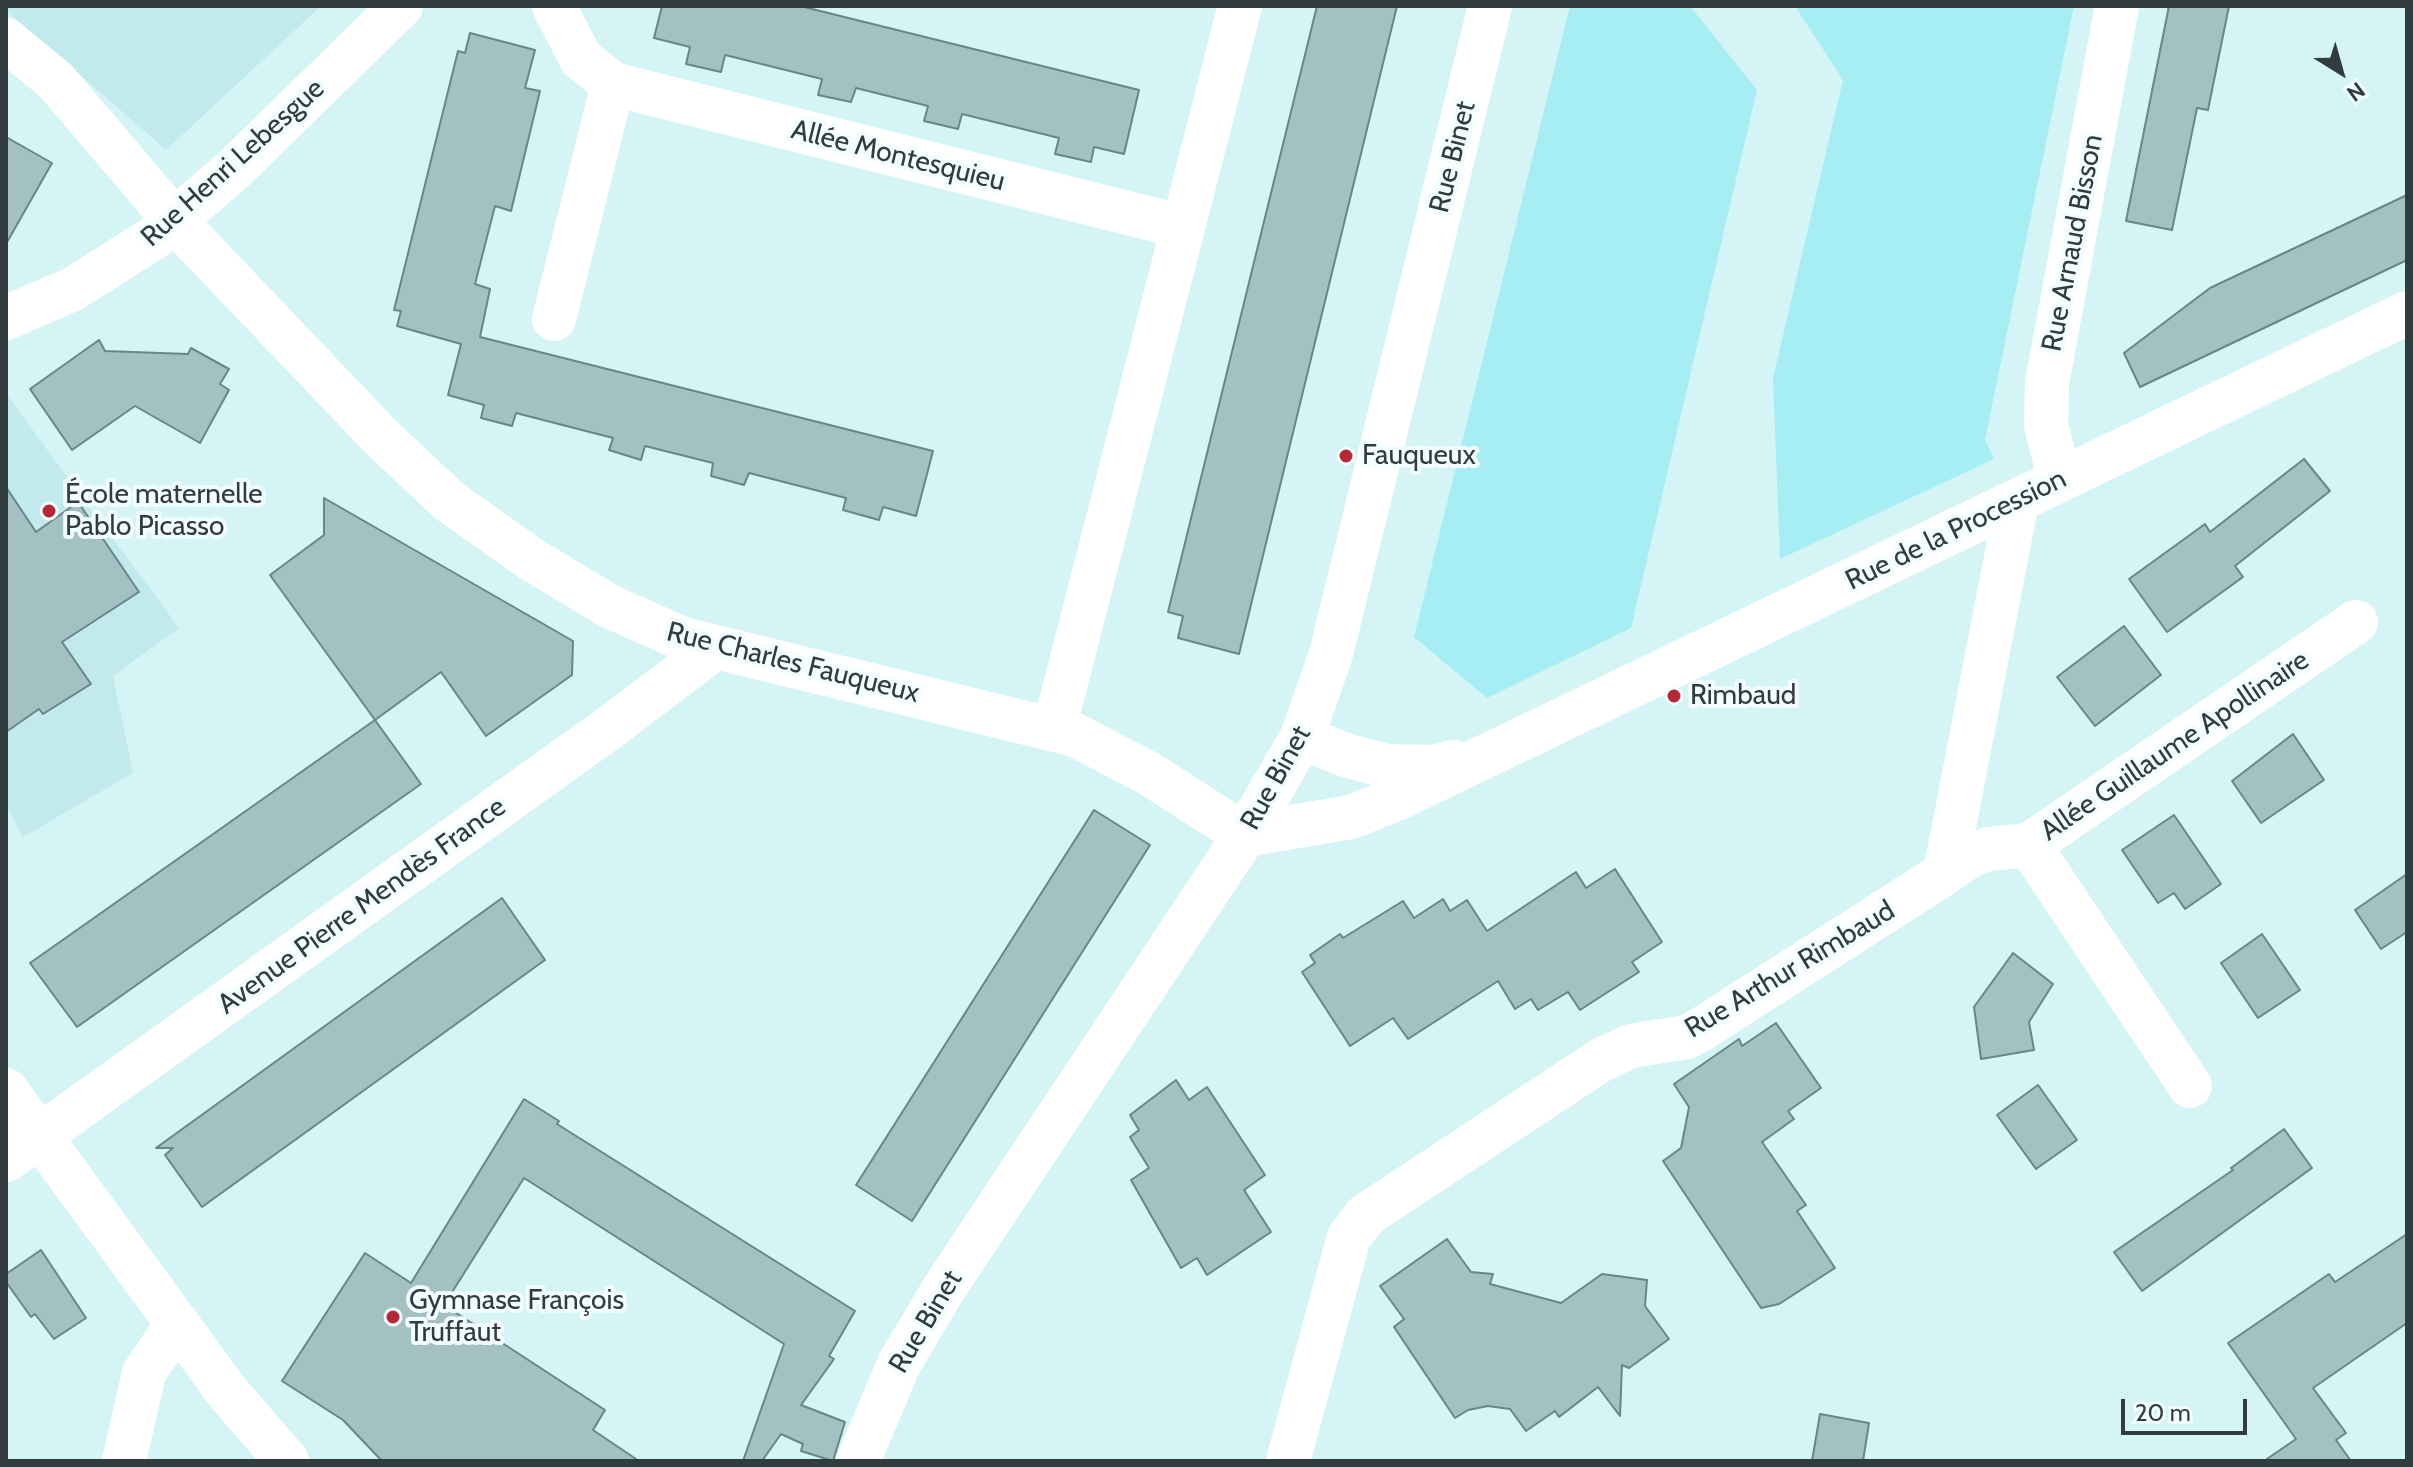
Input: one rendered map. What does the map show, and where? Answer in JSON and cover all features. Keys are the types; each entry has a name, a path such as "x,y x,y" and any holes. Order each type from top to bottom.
{"street":[{"name":"Rue Henri Lebesgue","path":"6,318 106,270 175,221 233,170 401,6"},
{"name":"Allée Montesquieu","path":"554,6 581,59 590,70 613,84 1183,227"},
{"path":"1054,729 1240,6"},
{"name":"Rue Binet","path":"858,1461 899,1364 943,1290 1245,835 1302,737 1331,654 1490,6"},
{"name":"Rue Arnaud Bisson","path":"2060,480 2046,425 2047,383 2117,6"},
{"name":"Rue Charles Fauqueux","path":"6,40 56,81 175,221 380,436 449,501 531,559 609,606 657,629 715,648 1054,729 1122,758 1245,835"},
{"path":"554,319 613,84"},
{"name":"Rue de la Procession","path":"1245,835 1351,817 1403,796 2407,313"},
{"path":"1945,873 2017,501"},
{"name":"Allée Guillaume Apollinaire","path":"1945,873 1971,855 1989,849 2029,845 2356,622"},
{"name":"Avenue Pierre Mendès France","path":"23,1148 609,728 715,648"},
{"name":"Rue de la Procession","path":"1302,737 1366,761 1410,768 1433,767 1504,747"},
{"path":"2029,845 2190,1086"},
{"name":"Rue Arthur Rimbaud","path":"1288,1461 1349,1237 1366,1215 1609,1056 1631,1046 1687,1037 1700,1030 1945,873"},
{"path":"6,1090 23,1148 177,1324 250,1421 287,1461"},
{"path":"124,1461 144,1373 177,1324"}],"shaded area":[{"path":"6,6 321,6 166,150 6,10"},
{"path":"1570,6 1690,6 1757,90 1631,628 1487,698 1414,637"},
{"path":"1795,6 2074,6 1985,440 1994,459 1780,559 1773,378 1843,80"},
{"name":"École maternelle Pablo Picasso","path":"6,394 179,628 113,676 133,773 23,837 6,806"}],"building":[{"path":"662,6 800,6 1139,90 1124,154 1094,147 1091,162 1055,154 1059,138 962,114 958,129 924,121 928,106 856,88 851,102 818,95 822,79 725,55 721,72 686,64 690,47 654,38"},
{"path":"1317,6 1397,6 1239,654 1178,638 1183,616 1168,612"},
{"path":"2169,6 2229,6 2208,110 2197,108 2172,230 2126,221"},
{"path":"470,33 535,50 525,88 540,91 511,211 495,206 475,284 490,289 480,337 933,451 916,516 883,507 879,520 843,510 846,498 749,473 744,485 711,476 713,463 645,446 641,460 609,450 613,438 516,413 512,426 481,418 484,405 448,395 461,344 397,326 401,311 394,310 458,51 465,53"},
{"path":"6,137 52,163 6,244"},
{"path":"2407,195 2407,260 2140,387 2124,353 2210,288"},
{"path":"99,340 105,351 188,354 191,348 229,369 220,384 229,390 200,443 135,406 72,450 30,389"},
{"path":"2304,459 2330,491 2235,566 2243,577 2167,632 2129,579 2205,524 2210,532"},
{"path":"6,487 36,532 78,502 139,592 62,642 91,684 43,714 39,709 6,732"},
{"path":"324,498 573,641 572,675 486,736 441,672 375,720 270,575 324,535"},
{"path":"2124,626 2161,675 2095,726 2057,677"},
{"path":"375,720 421,784 77,1027 30,963"},
{"path":"2293,734 2324,780 2261,823 2232,781"},
{"path":"1094,810 1150,845 912,1221 856,1185"},
{"path":"2174,815 2221,884 2185,909 2174,893 2158,903 2122,850"},
{"path":"1615,869 1662,942 1632,962 1639,972 1580,1010 1568,992 1538,1010 1531,999 1515,1009 1498,981 1408,1039 1393,1018 1350,1046 1302,972 1315,963 1310,955 1340,934 1343,938 1403,901 1414,918 1443,899 1450,911 1467,900 1487,931 1576,872 1586,888"},
{"path":"2407,874 2407,932 2381,949 2355,910"},
{"path":"502,898 545,960 202,1207 165,1155 173,1148 156,1148"},
{"path":"2262,934 2300,990 2258,1018 2221,963"},
{"path":"2013,953 2053,984 2029,1022 2034,1050 1981,1059 1974,1007"},
{"path":"1776,1023 1821,1088 1788,1111 1794,1119 1762,1142 1806,1205 1797,1211 1835,1268 1779,1304 1761,1308 1663,1161 1681,1148 1689,1107 1674,1084 1739,1039 1742,1046"},
{"path":"1176,1080 1189,1100 1207,1087 1265,1175 1244,1190 1271,1232 1207,1275 1197,1258 1181,1268 1131,1180 1149,1168 1130,1137 1139,1130 1130,1115"},
{"path":"2038,1085 2077,1140 2036,1169 1997,1115"},
{"path":"524,1099 559,1121 557,1124 855,1311 829,1356 834,1359 801,1405 845,1422 833,1461 801,1451 803,1444 781,1434 762,1461 743,1461 784,1344 524,1178 444,1305 605,1410 593,1430 639,1461 382,1461 343,1420 282,1381 365,1253 411,1283"},
{"path":"2284,1129 2312,1168 2142,1291 2114,1252 2233,1170 2231,1168"},
{"path":"2407,1234 2407,1323 2313,1388 2346,1433 2336,1440 2351,1461 2264,1461 2296,1439 2228,1343 2329,1274 2335,1282"},
{"path":"1447,1239 1471,1272 1493,1274 1490,1284 1561,1303 1602,1274 1647,1280 1645,1306 1669,1339 1629,1368 1622,1365 1620,1416 1598,1387 1559,1417 1555,1411 1526,1431 1510,1409 1488,1406 1468,1410 1455,1418 1394,1327 1404,1319 1380,1286"},
{"path":"41,1250 86,1318 54,1339 35,1314 31,1317 6,1282 6,1274"},
{"path":"1820,1414 1869,1423 1863,1461 1812,1461"}],"place":[{"name":"Fauqueux","path":"1346,456"},
{"name":"École maternelle Pablo Picasso","path":"49,511"},
{"name":"Rimbaud","path":"1674,696"},
{"name":"Gymnase François Truffaut","path":"393,1317"}]}
